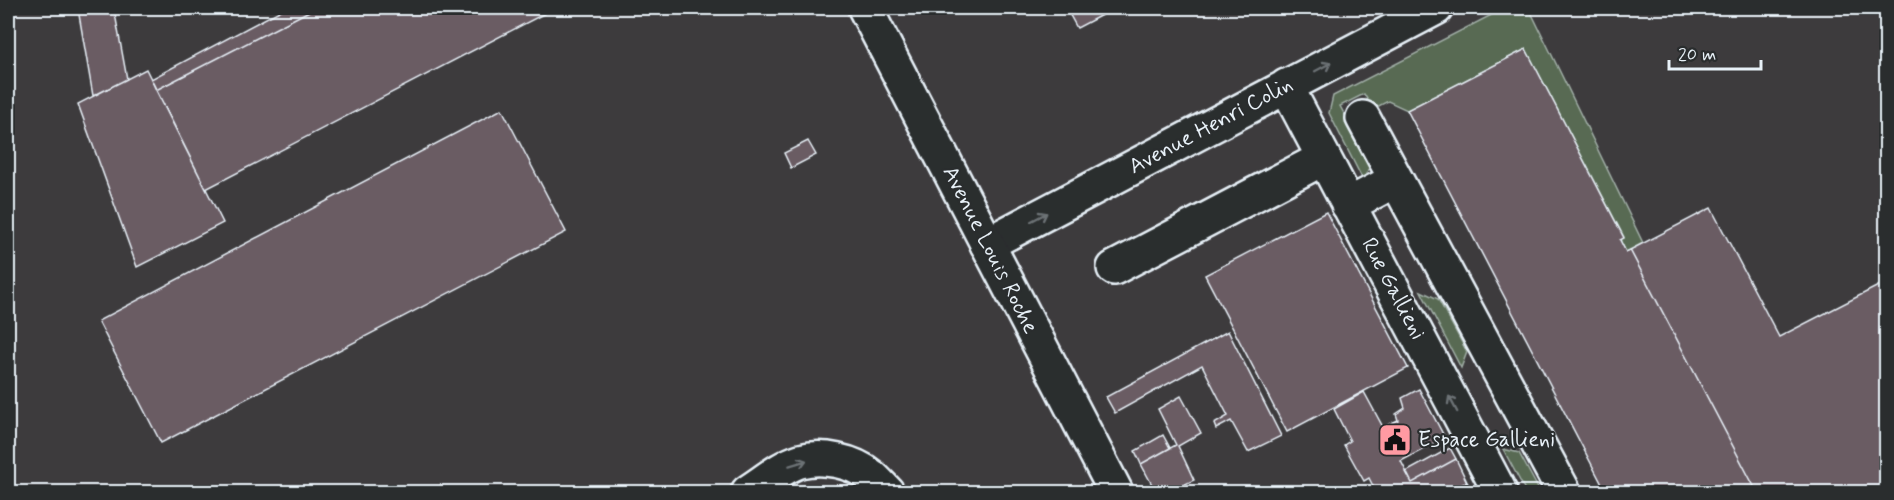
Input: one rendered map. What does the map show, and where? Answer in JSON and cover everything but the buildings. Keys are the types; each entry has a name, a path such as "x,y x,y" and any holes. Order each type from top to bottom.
{"street":[{"name":"Avenue Louis Roche","path":"866,8 1116,492"},
{"name":"Avenue Henri Colin","path":"987,244 1436,8"},
{"name":"Rue Gallieni","path":"1286,86 1500,492"},
{"path":"1363,118 1564,492"},
{"path":"1114,268 1324,158"},
{"path":"1348,205 1396,180"},
{"path":"748,492 783,468 800,461 823,459 848,464 869,474 887,492"}],"shaded area":[{"path":"8,8 1886,8 1886,492 8,492"}],"green space":[{"path":"1505,8 1529,8 1643,243 1626,252 1620,240 1624,237 1526,49 1407,110 1388,101 1373,109 1364,94 1340,106 1371,164 1363,180 1329,113 1333,96"},
{"path":"1421,291 1438,299 1467,352 1461,368"},
{"path":"1503,449 1519,453 1540,492 1526,492"}],"place":[{"name":"Espace Gallieni","path":"1395,440"}]}
